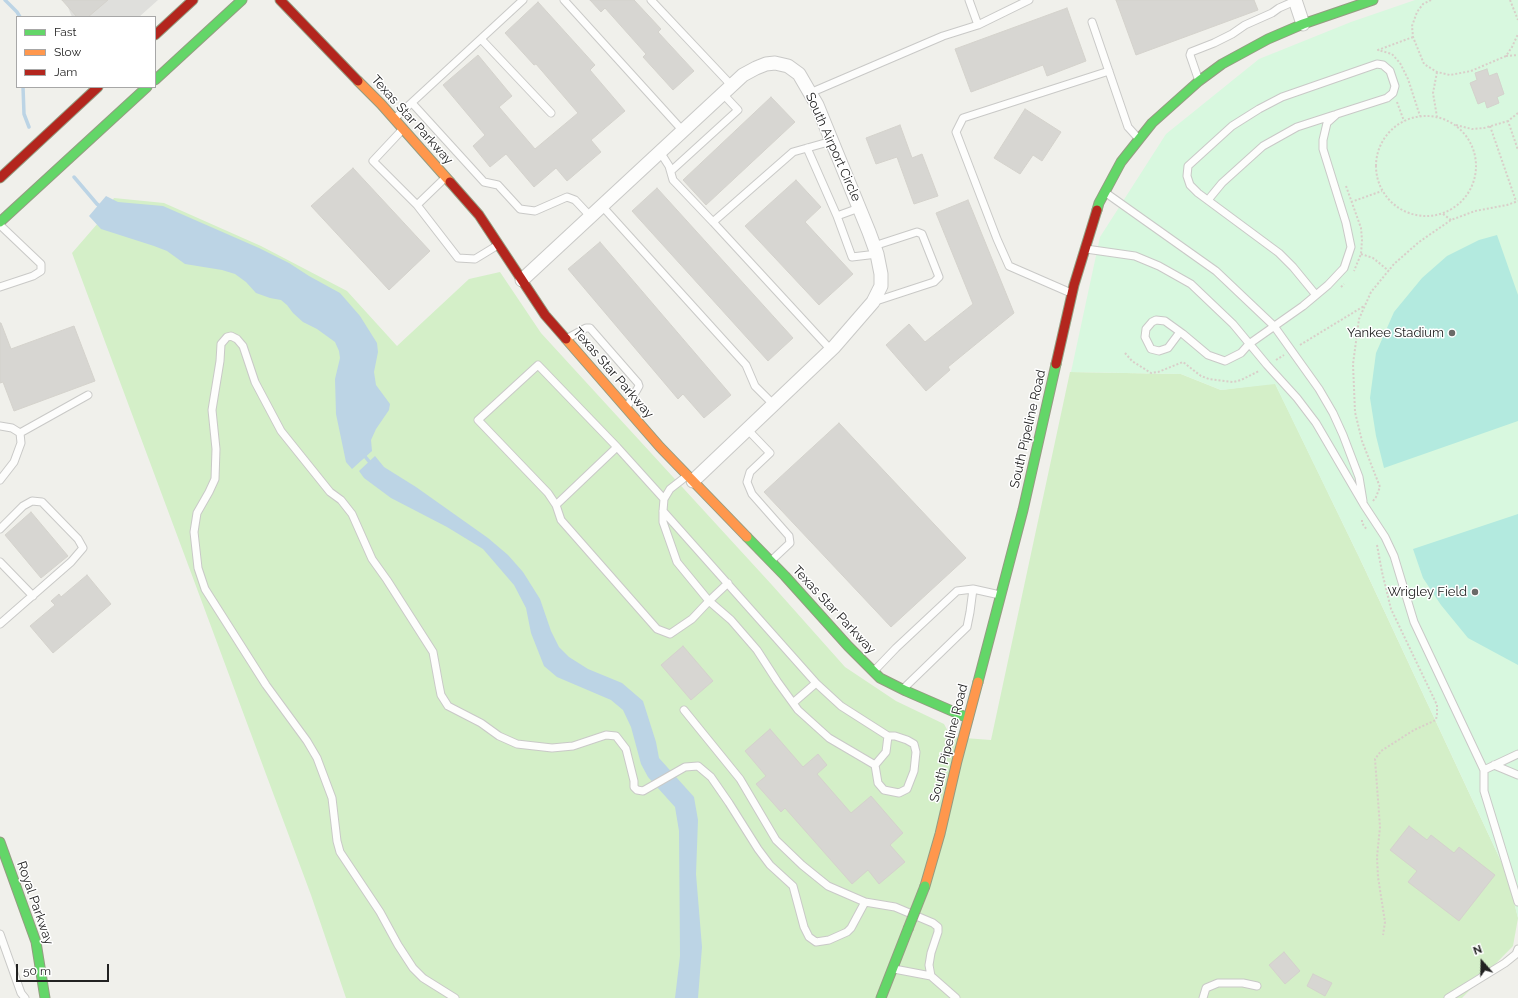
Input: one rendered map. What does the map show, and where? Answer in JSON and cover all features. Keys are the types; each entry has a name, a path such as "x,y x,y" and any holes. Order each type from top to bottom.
{"street":[{"path":"156,34 193,0"},
{"path":"156,79 242,0"},
{"name":"Texas Star Parkway","path":"280,0 403,129 479,215 545,315 566,340 626,408 848,646 880,678 968,718"},
{"path":"1295,0 1303,24"},
{"name":"South Pipeline Road","path":"881,998 925,886 940,834 968,718 1023,510 1072,293 1099,204 1121,162 1152,123 1199,81 1222,64 1268,39 1303,24 1373,0"},
{"name":"South Airport Circle","path":"522,280 743,75 766,64 775,63 788,66 799,74 817,105 860,208 876,250 881,274 880,286 873,302 831,350 747,429 691,478"},
{"path":"0,178 97,88"},
{"path":"0,223 146,88"},
{"name":"Royal Parkway","path":"1,846 36,942 45,998"}],"lane":[{"path":"394,120 523,0"},
{"path":"564,0 683,131"},
{"path":"651,0 727,90 738,110 671,171"},
{"path":"969,0 978,24"},
{"path":"810,93 943,36 978,24 1030,0"},
{"path":"1199,81 1190,55 1191,52 1214,43 1245,25 1295,0"},
{"path":"1092,22 1128,127 1139,140"},
{"path":"481,39 551,113"},
{"path":"1208,200 1227,178 1263,146 1296,128 1387,98 1393,93 1395,86 1390,71 1382,65 1377,64 1282,97 1232,126 1188,166 1187,176 1190,185 1198,193 1279,253 1293,267 1316,295"},
{"path":"1072,293 1009,266 997,239 956,132 963,118 1108,71"},
{"path":"412,103 484,182 498,186 520,209 535,211 568,197 575,200 591,217"},
{"path":"1180,332 1168,348 1159,351 1151,349 1145,337 1148,325 1156,320 1165,321 1180,332 1208,355 1225,361 1241,353 1249,344 1303,306 1328,285 1344,268 1351,247 1346,223 1323,149 1323,140 1327,123 1337,114"},
{"path":"403,129 373,161 417,205 458,258 475,259 499,244"},
{"path":"713,222 793,152 832,140"},
{"path":"807,148 838,216 852,257 876,250 917,232 922,234 939,277 934,282 873,302"},
{"path":"660,152 669,166 673,180 831,350"},
{"path":"417,205 446,177"},
{"path":"1105,192 1216,271 1274,326 1320,389 1333,413 1359,477 1364,505"},
{"path":"602,206 746,365 755,386 774,404"},
{"path":"838,216 860,208"},
{"path":"0,223 41,264 40,271 33,276 0,286"},
{"path":"1085,248 1135,256 1159,266 1191,284 1233,324 1297,398 1316,423 1364,505 1385,537 1394,556 1414,622 1484,770 1484,791 1518,902"},
{"path":"566,340 586,328 590,328 638,383 639,386 626,408"},
{"path":"455,998 423,978 413,968 398,945 380,912 340,852 337,841 332,798 317,758 303,735 266,685 205,590 198,568 194,532 197,513 215,479 216,449 212,410 220,361 221,344 227,337 231,336 237,339 243,346 255,382 281,431 330,492 341,500 352,514 372,559 388,580 433,652 439,686 448,706 481,724 499,736 517,744 552,748 573,746 606,735 616,736 626,749 634,781 634,787 637,790 643,791 685,767 698,766 711,778 770,865 793,886 804,927 809,937 816,942 829,940 847,932 851,928 865,902"},
{"path":"664,499 617,447 538,365 478,420 548,493 556,505 561,520 657,629 670,634 692,619 709,600 728,583"},
{"path":"20,433 88,395"},
{"path":"0,426 12,428 20,433"},
{"path":"747,429 770,453 750,472 747,482 752,494 789,536 790,543 770,561"},
{"path":"0,480 14,462 21,443 20,433"},
{"path":"556,505 617,447"},
{"path":"691,478 670,489 664,499 663,522 677,562 709,600 731,620 757,650 798,710 829,738 875,765"},
{"path":"0,529 24,506 32,501 42,502 78,539 83,548 71,562 0,624"},
{"path":"663,511 816,683 841,706 888,736 895,736 914,744 916,752 914,771 907,789 899,793 884,790 878,784 875,765 886,752 888,736"},
{"path":"0,562 33,596"},
{"path":"903,689 967,627 973,589"},
{"path":"874,672 896,648 957,591 973,589 1000,595"},
{"path":"793,703 816,683"},
{"path":"684,710 740,780 776,840 802,865 828,886 865,902 895,907 934,923 938,927 929,965 932,976 956,998"},
{"path":"1484,770 1518,754"},
{"path":"1494,765 1518,775"},
{"path":"0,934 21,993 25,998"},
{"path":"1448,998 1505,963 1516,954 1518,949"},
{"path":"893,969 932,976"},
{"path":"1203,998 1206,988 1218,983 1243,983 1256,986"}],"path":[{"path":"1430,0 1423,4 1417,12 1412,26 1413,37 1424,64 1437,72 1450,75 1472,71 1506,56 1518,55"},
{"path":"1510,0 1518,20"},
{"path":"1506,56 1518,34"},
{"path":"1413,37 1378,50 1392,54 1400,63 1408,79 1420,116"},
{"path":"1437,72 1433,93 1437,117"},
{"path":"1393,93 1404,121"},
{"path":"1454,125 1472,128 1490,126 1508,121 1518,113"},
{"path":"1420,116 1437,117 1454,125 1465,134 1473,147 1477,167 1472,186 1460,203 1443,214 1424,217 1404,212 1388,200 1382,191 1376,173 1377,154 1386,136 1393,128 1404,121 1420,116"},
{"path":"1508,121 1518,150"},
{"path":"1490,126 1516,201"},
{"path":"1341,206 1382,191"},
{"path":"1443,214 1451,220"},
{"path":"1349,252 1373,258 1389,271"}],"shaded area":[{"path":"65,0 158,0 140,16 72,16"},
{"path":"106,196 118,202 163,206 259,248 289,263 340,293 360,316 377,343 378,352 374,372 376,385 390,404 389,410 376,429 371,440 372,451 352,469 346,462 336,414 335,379 340,358 335,342 317,329 303,322 281,300 256,293 246,282 235,274 222,270 185,264 167,251 101,229 89,216"},
{"name":"Yankee Stadium","path":"1497,235 1518,295 1518,421 1384,468 1376,436 1370,398 1376,353 1394,312 1422,278 1447,256 1479,240"},
{"path":"375,456 384,467 416,487 488,538 508,555 523,572 540,599 551,631 559,647 569,657 588,669 622,683 643,701 656,742 659,758 694,797 698,820 696,874 702,947 698,998 675,998 680,956 679,831 675,807 648,777 641,764 631,727 623,710 611,700 557,677 544,666 531,633 526,608 514,585 483,549 447,527 391,498 364,478 359,471"},
{"name":"Wrigley Field","path":"1518,514 1518,665 1468,638 1441,605 1423,578 1413,549"}],"green space":[{"path":"1415,0 1518,0 1518,918 1507,874 1361,561 1275,384 1221,390 1181,374 1071,372 1100,237 1166,134 1259,59 1351,22"},
{"path":"114,198 164,203 261,246 347,291 397,346 469,279 500,272 541,333 772,585 845,667 896,701 944,724 951,737 991,740 1070,372 1181,374 1221,390 1275,383 1361,561 1507,874 1518,918 1513,946 1462,998 346,998 311,895 72,253 98,223"}],"building":[{"path":"62,0 108,0 89,16 76,16"},
{"path":"590,0 634,0 661,29 658,32 694,71 673,90 643,57 646,54 605,8 601,12"},
{"path":"1116,0 1254,0 1258,10 1136,55"},
{"path":"538,2 595,65 590,70 625,111 591,140 601,152 567,181 556,168 534,187 506,154 490,167 473,146 485,135 443,85 478,55 512,96 499,107 535,149 578,113 536,64 534,65 505,33"},
{"path":"1067,8 1086,61 1047,76 1043,65 971,92 955,49"},
{"path":"1487,69 1489,76 1497,73 1504,94 1497,97 1499,103 1487,108 1485,101 1478,104 1470,83 1477,80 1475,73"},
{"path":"771,97 795,122 706,205 683,180"},
{"path":"1025,109 1061,132 1042,161 1033,155 1020,174 994,158"},
{"path":"900,125 912,158 922,154 938,196 914,204 897,157 876,164 866,138"},
{"path":"353,168 430,251 389,290 311,206"},
{"path":"796,180 821,207 805,222 853,274 819,305 745,226"},
{"path":"657,188 793,338 768,361 632,211"},
{"path":"968,200 1014,313 948,367 950,370 926,391 886,345 909,324 925,342 973,304 936,213"},
{"path":"600,242 731,395 704,418 683,394 678,399 568,269"},
{"path":"0,323 11,349 74,326 95,381 14,411 3,382 0,383"},
{"path":"839,423 966,558 891,627 764,492"},
{"path":"31,512 68,556 41,578 5,535"},
{"path":"87,575 111,604 53,653 30,626 55,605 51,601 59,594 61,597"},
{"path":"683,646 713,681 691,700 661,665"},
{"path":"770,729 803,767 818,754 827,765 817,774 851,813 871,796 903,833 890,845 905,862 879,884 868,870 852,884 785,808 781,812 756,784 766,776 745,751"},
{"path":"1409,826 1427,840 1431,835 1454,853 1459,847 1495,875 1459,921 1408,882 1417,871 1390,850"},
{"path":"1284,952 1300,971 1285,984 1269,965"},
{"path":"1313,974 1332,983 1325,996 1307,986"}],"waterway":[{"path":"5,0 19,16"},
{"path":"23,88 24,114 29,127"},
{"path":"74,177 101,207"},
{"path":"363,454 372,465"}],"traffic: fast":[{"path":"156,79 242,0"},
{"path":"1097,210 1099,203 1121,162 1152,123 1199,81 1222,64 1268,39 1303,24 1373,0"},
{"path":"0,222 146,88"},
{"path":"978,682 1023,510 1056,364"},
{"path":"747,537 785,576 848,646 880,678 968,718"},
{"path":"0,842 36,942 45,998"},
{"path":"908,929 925,886"},
{"path":"881,998 908,929"}],"traffic: slow":[{"path":"358,81 381,104 450,182"},
{"path":"566,339 660,447 747,537"},
{"path":"925,886 940,834 957,761 978,682"}],"traffic: jam":[{"path":"156,34 193,0"},
{"path":"280,0 358,81"},
{"path":"0,178 97,88"},
{"path":"450,182 479,215 545,315 566,339"},
{"path":"1056,364 1074,285 1097,210"}],"place":[{"name":"Yankee Stadium","path":"1452,333"},
{"name":"Wrigley Field","path":"1475,592"}]}
